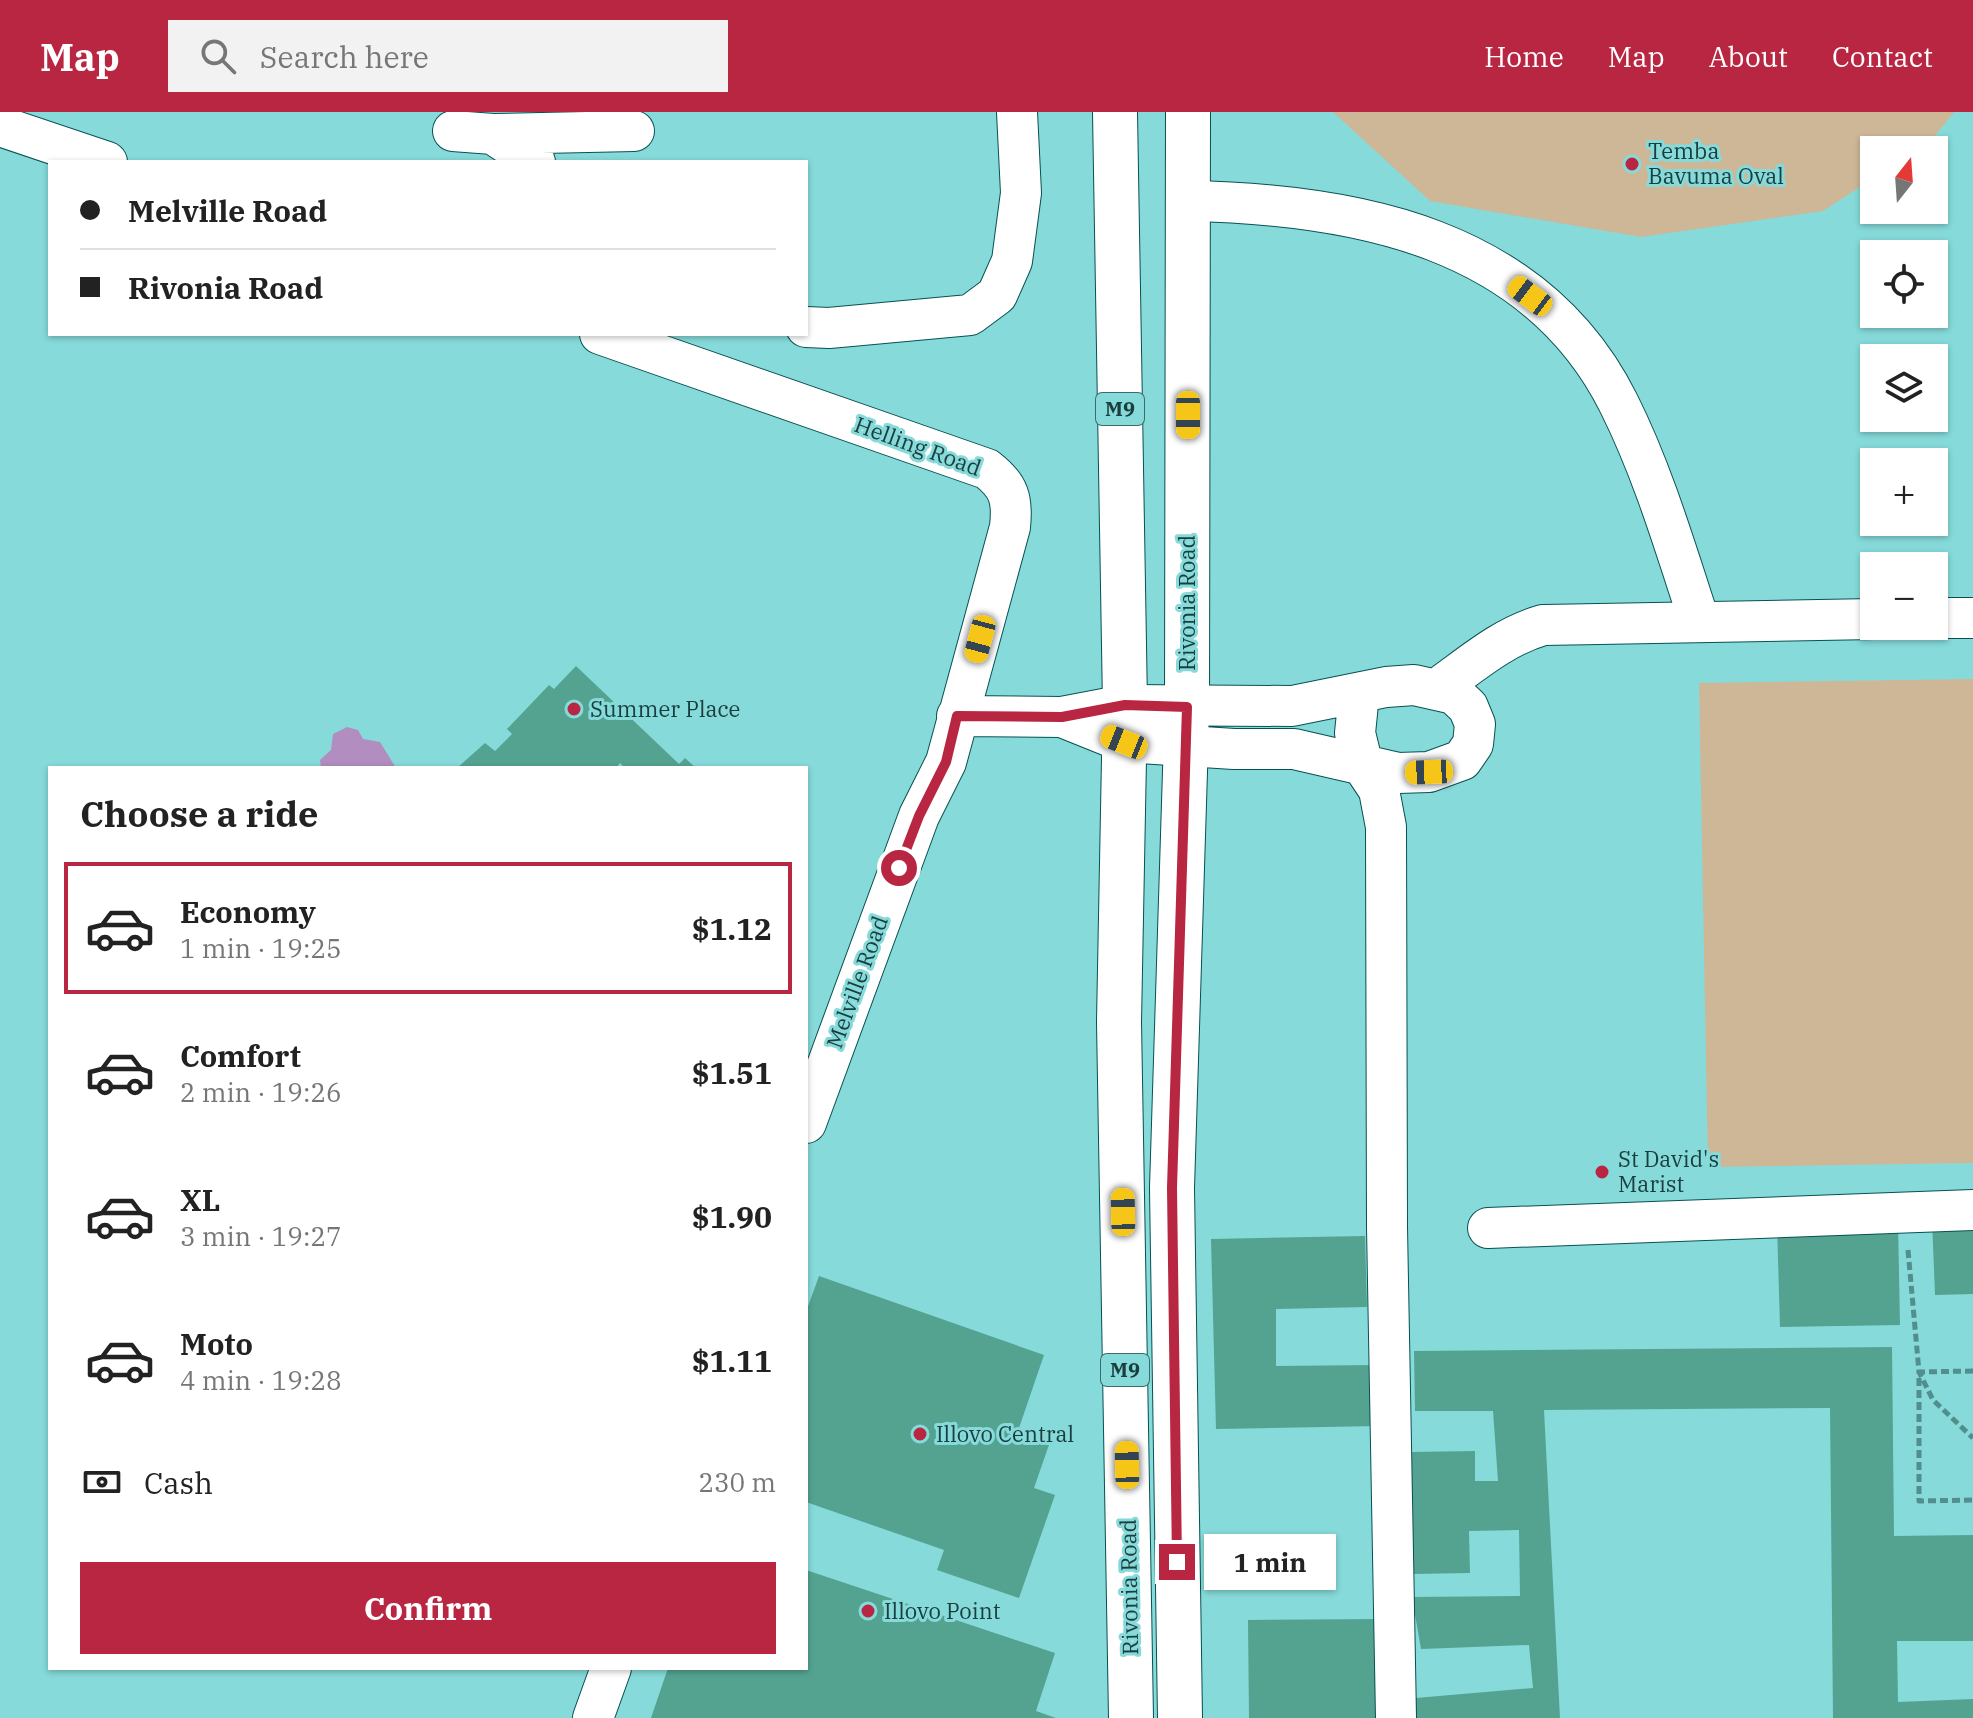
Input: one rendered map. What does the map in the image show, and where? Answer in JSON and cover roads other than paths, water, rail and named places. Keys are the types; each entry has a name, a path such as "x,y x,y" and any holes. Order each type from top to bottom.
{"main road":[{"name":"Rivonia Road","path":"1115,112 1124,724 1119,1022 1131,1718"},
{"name":"Rivonia Road","path":"1180,1718 1172,1188 1187,726 1188,112"}],"street":[{"path":"808,327 829,328 970,315 997,295 1012,261 1021,193 1017,112"},
{"path":"0,126 101,160"},
{"path":"455,135 634,131"},
{"path":"493,134 532,160"},
{"path":"1188,201 1265,203 1336,212 1385,223 1466,254 1551,311 1584,348 1618,403 1652,485 1699,620"},
{"name":"Helling Road","path":"606,336 987,469 1005,483 1013,504 1010,527 957,716"},
{"path":"1948,618 1973,618"},
{"path":"1438,688 1500,643 1519,632 1543,625 1860,619"},
{"path":"957,716 1062,717 1124,724 1187,726 1398,773 1429,772 1462,760 1473,744 1475,724 1468,707 1454,694 1414,685 1187,726"},
{"path":"1359,694 1355,733 1363,766 1379,790 1386,827 1387,1227 1396,1718"},
{"name":"Melville Road","path":"808,1118 909,842 946,762 957,716"},
{"path":"1488,1228 1973,1210"},
{"path":"593,1718 610,1670"}],"place":[{"name":"Temba Bavuma Oval","path":"1632,164"},
{"name":"Summer Place","path":"574,709"},
{"name":"St David's Marist","path":"1602,1172"},
{"name":"Illovo Central","path":"920,1434"},
{"name":"Illovo Point","path":"868,1611"}]}
